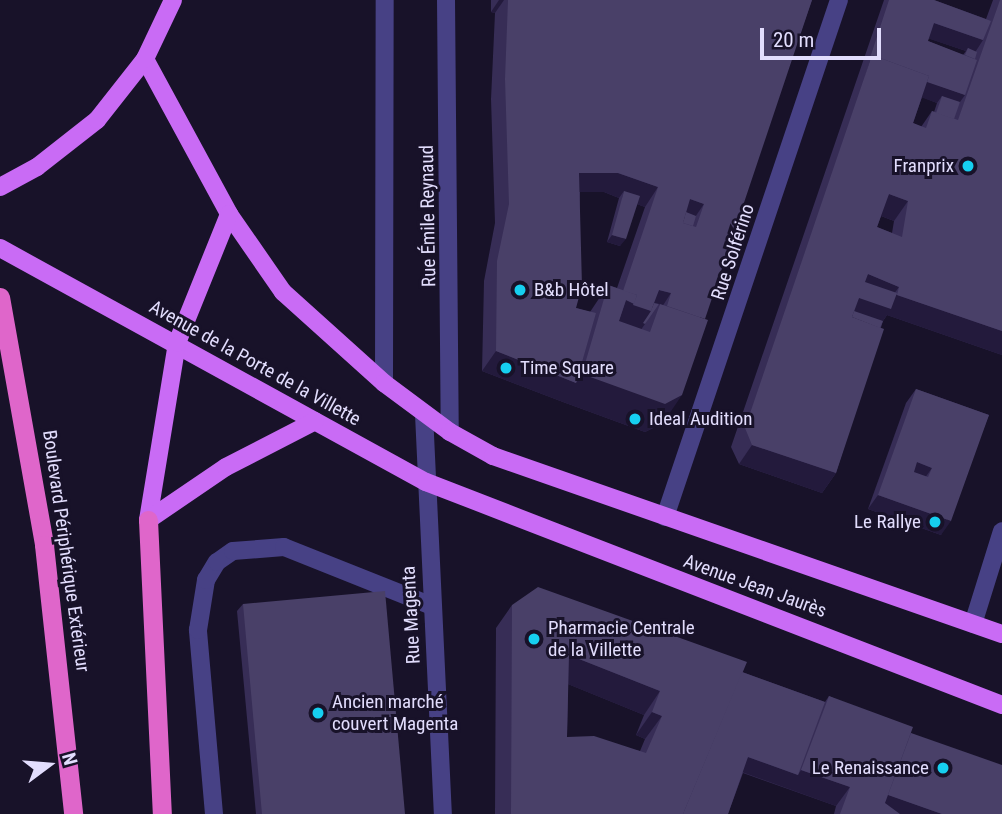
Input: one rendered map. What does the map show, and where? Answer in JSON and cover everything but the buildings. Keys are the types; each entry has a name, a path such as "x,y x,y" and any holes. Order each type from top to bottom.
{"highway":[{"name":"Boulevard Périphérique Extérieur","path":"0,297 44,545 73,814"},
{"path":"148,520 162,814"}],"main road":[{"path":"0,187 69,145 123,91 145,59 173,0"},
{"path":"145,59 229,214 297,309 384,383 450,432"},
{"path":"148,520 177,343 229,214"},
{"name":"Avenue de la Porte de la Villette","path":"0,248 426,482 492,510"},
{"path":"148,520 226,467 315,421"},
{"name":"Avenue Jean Jaurès","path":"450,432 493,456 1002,634"},
{"name":"Avenue Jean Jaurès","path":"492,510 787,618 1002,705"}],"street":[{"path":"384,383 385,0"},
{"name":"Rue Émile Reynaud","path":"446,0 450,432"},
{"name":"Rue Solférino","path":"665,516 839,0"},
{"name":"Rue Magenta","path":"424,414 443,814"},
{"path":"973,624 1002,531"},
{"path":"214,814 198,630 206,580 217,562 233,551 284,547 432,606"}],"place":[{"name":"Franprix","path":"968,166"},
{"name":"B&b Hôtel","path":"520,290"},
{"name":"Time Square","path":"506,368"},
{"name":"Ideal Audition","path":"635,419"},
{"name":"Le Rallye","path":"935,522"},
{"name":"Pharmacie Centrale de la Villette","path":"534,639"},
{"name":"Ancien marché couvert Magenta","path":"318,713"},
{"name":"Le Renaissance","path":"943,768"}]}
